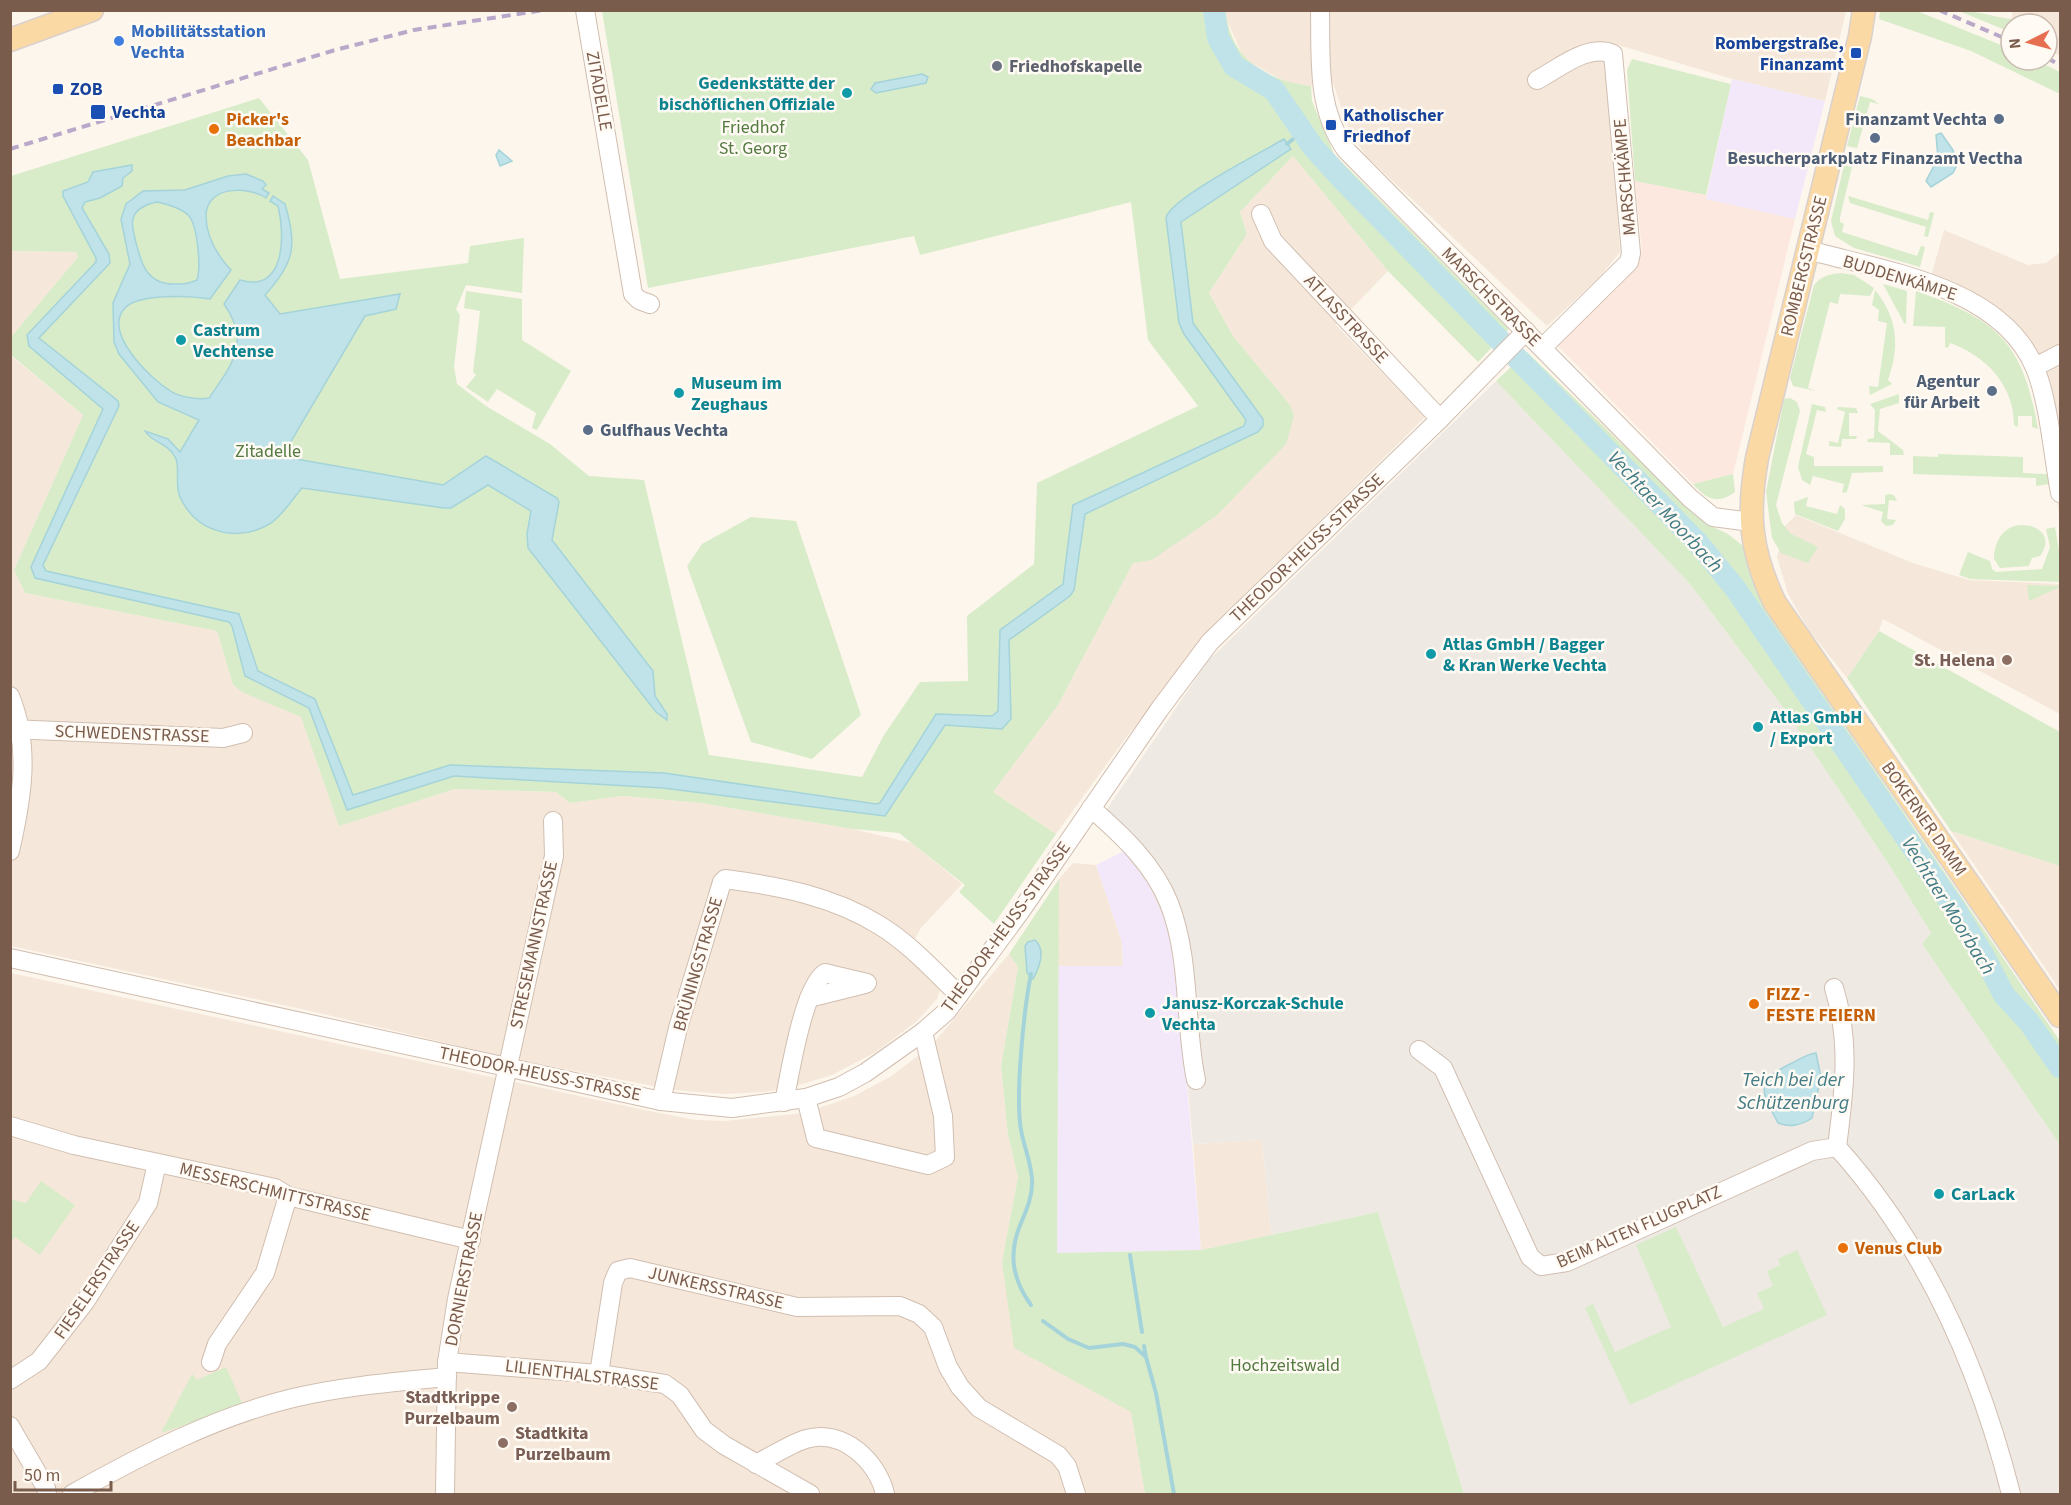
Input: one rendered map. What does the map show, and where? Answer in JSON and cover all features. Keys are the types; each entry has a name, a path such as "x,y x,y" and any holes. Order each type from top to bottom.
{"main road":[{"name":"ROMBERGSTRASSE","path":"1751,522 1751,491 1757,458 1860,36 1864,10"},
{"path":"10,40 80,12"},
{"name":"BOKERNER DAMM","path":"1751,522 1760,570 1775,603 2061,1016"}],"street":[{"name":"ZITADELLE","path":"585,10 633,294 639,300 650,304"},
{"name":"MARSCHSTRASSE","path":"1320,10 1322,91 1327,114 1338,139 1351,156 1522,335 1542,348 1705,511 1713,517 1751,522"},
{"name":"MARSCHKÄMPE","path":"1537,80 1588,52 1604,50 1612,54 1631,253 1629,262 1542,348"},
{"name":"ATLASSTRASSE","path":"1261,214 1273,242 1440,419"},
{"name":"BUDDENKÄMPE","path":"1808,250 1922,281 1968,299 2005,324 2035,367 2061,493"},
{"name":"THEODOR-HEUSS-STRASSE","path":"10,958 661,1101 732,1108 806,1098 839,1087 866,1073 924,1032 959,995 1159,710 1210,642 1440,419 1522,335"},
{"path":"2035,367 2061,354"},
{"path":"10,696 15,729 24,758 22,790 10,851"},
{"name":"SCHWEDENSTRASSE","path":"15,729 223,738 243,733"},
{"path":"1091,808 1122,835 1143,860 1168,901 1177,928 1182,956 1190,1053 1196,1080"},
{"name":"STRESEMANNSTRASSE","path":"509,1068 554,856 553,821"},
{"name":"BRÜNINGSTRASSE","path":"661,1101 684,1008 722,882 725,879 824,898 880,925 904,943 959,995"},
{"path":"1834,988 1842,1015 1846,1049 1838,1148 1866,1184 1937,1291 1968,1357 1995,1431 2011,1494"},
{"path":"784,1102 809,999"},
{"path":"806,1098 816,1138 928,1165 945,1156 944,1116 924,1032"},
{"name":"BEIM ALTEN FLUGPLATZ","path":"1419,1050 1443,1068 1530,1257 1540,1266 1567,1262 1812,1150 1838,1148"},
{"name":"DORNIERSTRASSE","path":"446,1494 447,1369 457,1299 509,1068"},
{"name":"MESSERSCHMITTSTRASSE","path":"10,1126 74,1145 275,1188 288,1196 471,1240"},
{"name":"FIESELERSTRASSE","path":"10,1380 39,1361 85,1302 148,1203 157,1163"},
{"path":"211,1362 217,1344 265,1273 288,1196"},
{"name":"JUNKERSSTRASSE","path":"599,1374 613,1282 618,1271 630,1268 797,1306 900,1306 919,1314 933,1327 954,1377 979,1408 1058,1455 1067,1466 1077,1494"},
{"name":"LILIENTHALSTRASSE","path":"72,1494 145,1453 254,1410 341,1388 447,1369 599,1374 665,1384 680,1395 704,1430 756,1464 810,1494"},
{"path":"10,1426 47,1494"},
{"path":"756,1464 807,1439 825,1438 857,1449 870,1461 882,1480 885,1494"}],"shaded area":[{"path":"1226,11 1846,11 1825,101 1732,79 1605,41 1620,252 1599,278 1547,326 1366,156 1349,130 1333,83 1311,86 1287,83 1244,59 1227,20"},
{"path":"2060,11 2060,56 2059,12 2012,12"},
{"path":"1732,79 1825,101 1795,219 1706,199"},
{"path":"1293,156 1388,271 1336,325 1425,417 1220,620 1125,739 1056,834 993,792 1058,705 1133,563 1152,560 1286,444 1290,405 1233,336 1209,293 1247,234 1240,212"},
{"path":"1635,181 1706,195 1707,199 1795,219 1733,474 1693,484 1556,344 1631,272 1642,251"},
{"path":"1944,230 2028,265 2046,263 2060,252 2060,520 2039,402 2026,362 1992,320 1927,291"},
{"path":"11,251 76,252 78,257 11,337"},
{"path":"10,355 83,415 14,570 25,593 217,631 233,685 245,693 301,717 339,825 455,789 556,792 570,803 623,796 701,803 853,829 912,843 962,884 921,928 907,953 936,980 940,990 937,999 917,1021 876,1052 832,1075 796,1086 764,1092 724,1094 674,1090 523,1061 310,1011 11,946"},
{"path":"1496,381 1690,584 1788,714 1888,863 1931,933 1922,944 2060,1145 2060,1494 1464,1494 1378,1212 1271,1235 1262,1140 1193,1144 1177,967 1124,851 1096,825 1208,661"},
{"path":"1796,515 1913,563 1969,580 2060,584 2060,714 1883,619 1879,631 1847,678 1808,629 1788,594 1777,557 1785,526"},
{"path":"1951,831 2060,866 2060,991 2054,981"},
{"path":"1124,851 1149,885 1167,926 1177,967 1201,1250 1057,1253 1058,966 1123,966 1122,942 1096,865"},
{"path":"1073,863 1096,865 1122,942 1123,966 1058,966 1059,879"},
{"path":"1009,954 1018,967 1001,1066 1008,1135 1018,1177 1002,1262 1131,1412 1145,1494 11,1494 11,973 644,1110 696,1120 725,1121 804,1113 854,1096 890,1077 931,1046"},
{"path":"1262,1140 1271,1235 1201,1250 1193,1144"}],"green space":[{"path":"602,11 1226,11 1229,28 1243,55 1266,73 1280,79 1311,86 1312,101 1334,154 1509,329 1478,362 1388,271 1293,156 1240,212 1247,234 1209,293 1233,336 1290,405 1294,416 1286,444 1216,516 1152,560 1133,563 1058,705 993,792 1056,834 994,924 959,892 965,885 899,833 853,829 701,803 623,796 570,803 556,792 455,789 339,826 301,717 244,693 233,685 217,631 25,593 14,570 83,415 11,355 11,337 78,257 76,252 11,251 11,176 259,98 308,160 340,279 468,263 470,246 524,238 522,293 466,285 456,309 460,315 454,367 457,384 486,406 550,444 589,476 644,480 709,755 862,777 884,735 920,682 968,681 967,616 1034,564 1037,483 1198,406 1148,340 1131,202 920,255 914,236 648,288"},
{"path":"1880,11 1917,11 1999,44 1999,65 1971,51 1879,19"},
{"path":"1959,11 1999,17 1999,27"},
{"path":"1632,59 1731,84 1706,195 1635,181 1627,70"},
{"path":"2014,72 2060,72 2060,94"},
{"path":"1860,96 1872,99 1879,104 1870,102 1857,148 1847,146"},
{"path":"1844,165 1852,167 1840,217 1840,222 1844,224 1842,232 1917,256 1921,246 1925,247 1920,267 1854,248 1835,236 1831,221"},
{"path":"1848,196 1928,220 1930,212 1934,213 1928,237 1924,236 1926,227 1850,203"},
{"path":"1841,273 1854,275 1874,288 1870,296 1840,294 1838,304 1830,302 1808,388 1816,391 1793,386 1790,378 1814,285 1826,276"},
{"path":"1883,284 1907,291 1906,324 1904,323"},
{"path":"1875,290 1888,311 1895,333 1895,344 1888,380 1892,384 1870,395 1869,386 1878,387 1887,323 1878,321 1879,310 1872,305"},
{"path":"466,291 522,299 522,340 571,371 537,430 532,428 536,413 497,389 488,402 466,387 476,375 473,372 480,311 464,308"},
{"path":"1916,291 1968,313 1987,324 2002,338 2024,375 2038,429 2032,427 2032,416 2018,416 2018,427 2014,425 2009,397 1996,374 1986,364 1963,349 1950,343 1948,348 1945,347 1945,327 1913,326"},
{"path":"1527,352 1686,506 1709,525 1728,534 1743,546 1753,575 1779,618 1790,646 2060,1041 2060,1145 1922,944 1931,933 1888,863 1788,714 1690,584 1496,381"},
{"path":"1899,394 1899,403 1880,409 1878,431 1903,450 1904,455 1890,455 1890,443 1867,442 1868,439 1874,438 1875,410 1870,404"},
{"path":"1790,398 1797,402 1800,411 1776,505 1782,523 1791,534 1818,547 1808,563 1781,553 1772,538 1766,492 1784,399"},
{"path":"1812,404 1825,407 1826,412 1817,410 1806,454 1814,457 1814,466 1883,466 1883,472 1852,473 1847,492 1842,493 1844,484 1813,476 1810,485 1802,480 1798,467"},
{"path":"1838,407 1856,408 1858,413 1849,413 1849,436 1857,436 1856,439 1842,439 1841,447 1829,446 1829,441 1838,443 1845,412 1837,409"},
{"path":"1938,454 2023,457 2023,473 2047,474 2049,484 2036,486 2036,478 1913,474 1913,456 1938,457"},
{"path":"1733,474 1735,492 1723,498 1707,497 1693,484"},
{"path":"1894,495 1897,501 1889,500 1887,519 1896,520 1893,525 1886,526 1881,521 1883,512 1861,505 1885,504 1885,496"},
{"path":"1808,497 1806,506 1837,514 1840,505 1845,509 1845,519 1838,531 1795,514 1794,502"},
{"path":"751,517 796,521 861,715 812,759 751,742 687,566 702,544"},
{"path":"2021,525 2034,527 2043,534 2044,550 2040,556 2032,558 2029,566 2000,568 1994,559 1998,541 2009,528"},
{"path":"2055,527 2060,556 2060,582 1970,579 1959,575 1968,552 1990,561 1992,569 1996,572 2042,569 2050,547 2046,529"},
{"path":"2027,585 2060,586 2060,587 2029,601"},
{"path":"1879,631 2060,732 2060,866 1951,831 1847,678"},
{"name":"Hochzeitswald","path":"1059,879 1057,1253 1201,1250 1378,1212 1464,1494 1145,1494 1131,1412 1014,1348 1002,1262 1018,1177 1008,1135 1001,1066 1018,967 1009,954"},
{"path":"41,1181 75,1205 40,1255 15,1237 11,1242 10,1199 26,1203"},
{"path":"1676,1227 1723,1327 1764,1309 1757,1293 1773,1286 1767,1271 1780,1265 1778,1259 1797,1250 1827,1315 1630,1405 1585,1308 1593,1304 1615,1352 1671,1327 1636,1245"},
{"path":"226,1367 243,1405 161,1433 192,1374 197,1380"}],"water":[{"path":"922,74 928,77 926,83 876,93 871,89 875,83"},
{"path":"1941,133 1953,150 1957,165 1953,173 1931,187 1926,181 1938,158 1936,135"},
{"path":"1284,139 1291,149 1181,222 1193,323 1263,419 1263,426 1258,432 1085,514 1074,590 1070,596 1009,640 1011,719 1002,729 945,725 885,816 663,788 454,776 347,810 309,708 245,676 229,622 35,578 31,567 103,409 29,346 27,335 96,262 63,196 63,191 88,182 93,172 132,165 132,171 123,178 122,186 100,198 85,202 82,208 109,254 110,263 39,338 118,401 119,406 43,565 46,571 239,614 258,671 315,699 353,795 450,765 664,773 880,803 936,714 992,716 998,711 1000,630 1063,584 1073,505 1244,426 1246,420 1184,334 1179,323 1166,218 1183,199 1199,188"},
{"path":"499,150 512,161 500,166 496,155"},
{"path":"246,174 263,181 266,185 262,189 269,193 266,198 249,191 230,191 213,198 208,206 206,216 210,238 217,252 231,270 210,299 153,298 132,303 125,308 120,318 120,329 131,354 151,376 173,392 199,399 209,398 231,364 237,342 232,318 224,304 240,280 255,282 266,278 274,270 279,259 281,231 278,206 270,201 273,196 285,204 291,231 291,253 282,273 265,295 280,314 400,294 396,309 365,316 284,453 285,457 443,485 486,456 557,498 559,502 552,540 653,671 655,696 667,714 667,720 656,712 528,548 527,534 531,511 488,485 451,508 302,488 275,520 246,533 220,531 208,527 187,510 178,492 175,457 172,452 151,438 145,431 168,439 180,452 199,420 158,402 119,354 114,342 113,303 130,264 121,219 126,204 143,191 185,190 228,176","holes":["157,202 181,210 191,220 199,256 197,280 183,284 165,283 151,276 146,270 132,225 138,210"]},
{"path":"1035,940 1041,954 1033,979 1027,973 1025,946 1028,942"},
{"name":"Teich bei der Schützenburg","path":"1816,1053 1821,1077 1812,1118 1795,1125 1778,1123 1765,1095 1766,1082 1778,1070"}],"waterway":[{"name":"Vechtaer Moorbach","path":"1214,10 1218,38 1234,66 1274,90 1313,147 1340,177 1698,543 1735,588 1955,909 1985,958 2004,995 2029,1022 2060,1067"},
{"path":"1287,144 1302,132"},
{"path":"1031,974 1023,1030 1019,1115 1030,1167 1032,1191 1017,1234 1013,1255 1016,1276 1031,1305"},
{"path":"1130,1255 1142,1332"},
{"path":"1043,1321 1068,1339 1089,1348 1123,1344 1135,1347 1146,1357 1156,1393 1174,1494"},
{"path":"1144,1346 1146,1357"}],"railway":[{"path":"10,149 335,50 414,30 544,10"},
{"path":"1939,10 1999,36"}],"place":[{"name":"Mobilitätsstation Vechta","path":"119,41"},
{"name":"Rombergstraße, Finanzamt","path":"1856,53"},
{"name":"Friedhofskapelle","path":"997,66"},
{"name":"ZOB","path":"58,89"},
{"name":"Gedenkstätte der bischöflichen Offiziale","path":"847,93"},
{"name":"Vechta","path":"98,112"},
{"name":"Finanzamt Vechta","path":"1999,119"},
{"name":"Katholischer Friedhof","path":"1331,125"},
{"name":"Picker's Beachbar","path":"214,129"},
{"name":"Besucherparkplatz Finanzamt Vectha","path":"1875,138"},
{"name":"Castrum Vechtense","path":"181,340"},
{"name":"Agentur für Arbeit","path":"1992,391"},
{"name":"Museum im Zeughaus","path":"679,393"},
{"name":"Gulfhaus Vechta","path":"588,430"},
{"name":"Atlas GmbH / Bagger & Kran Werke Vechta","path":"1431,654"},
{"name":"St. Helena","path":"2007,660"},
{"name":"Atlas GmbH / Export","path":"1758,727"},
{"name":"FIZZ - FESTE FEIERN","path":"1754,1004"},
{"name":"Janusz-Korczak-Schule Vechta","path":"1150,1013"},
{"name":"CarLack","path":"1939,1194"},
{"name":"Venus Club","path":"1843,1248"},
{"name":"Stadtkrippe Purzelbaum","path":"512,1407"},
{"name":"Stadtkita Purzelbaum","path":"503,1443"}],"park label":[{"name":"Friedhof St. Georg","path":"753,137"},
{"name":"Zitadelle","path":"268,451"}]}
